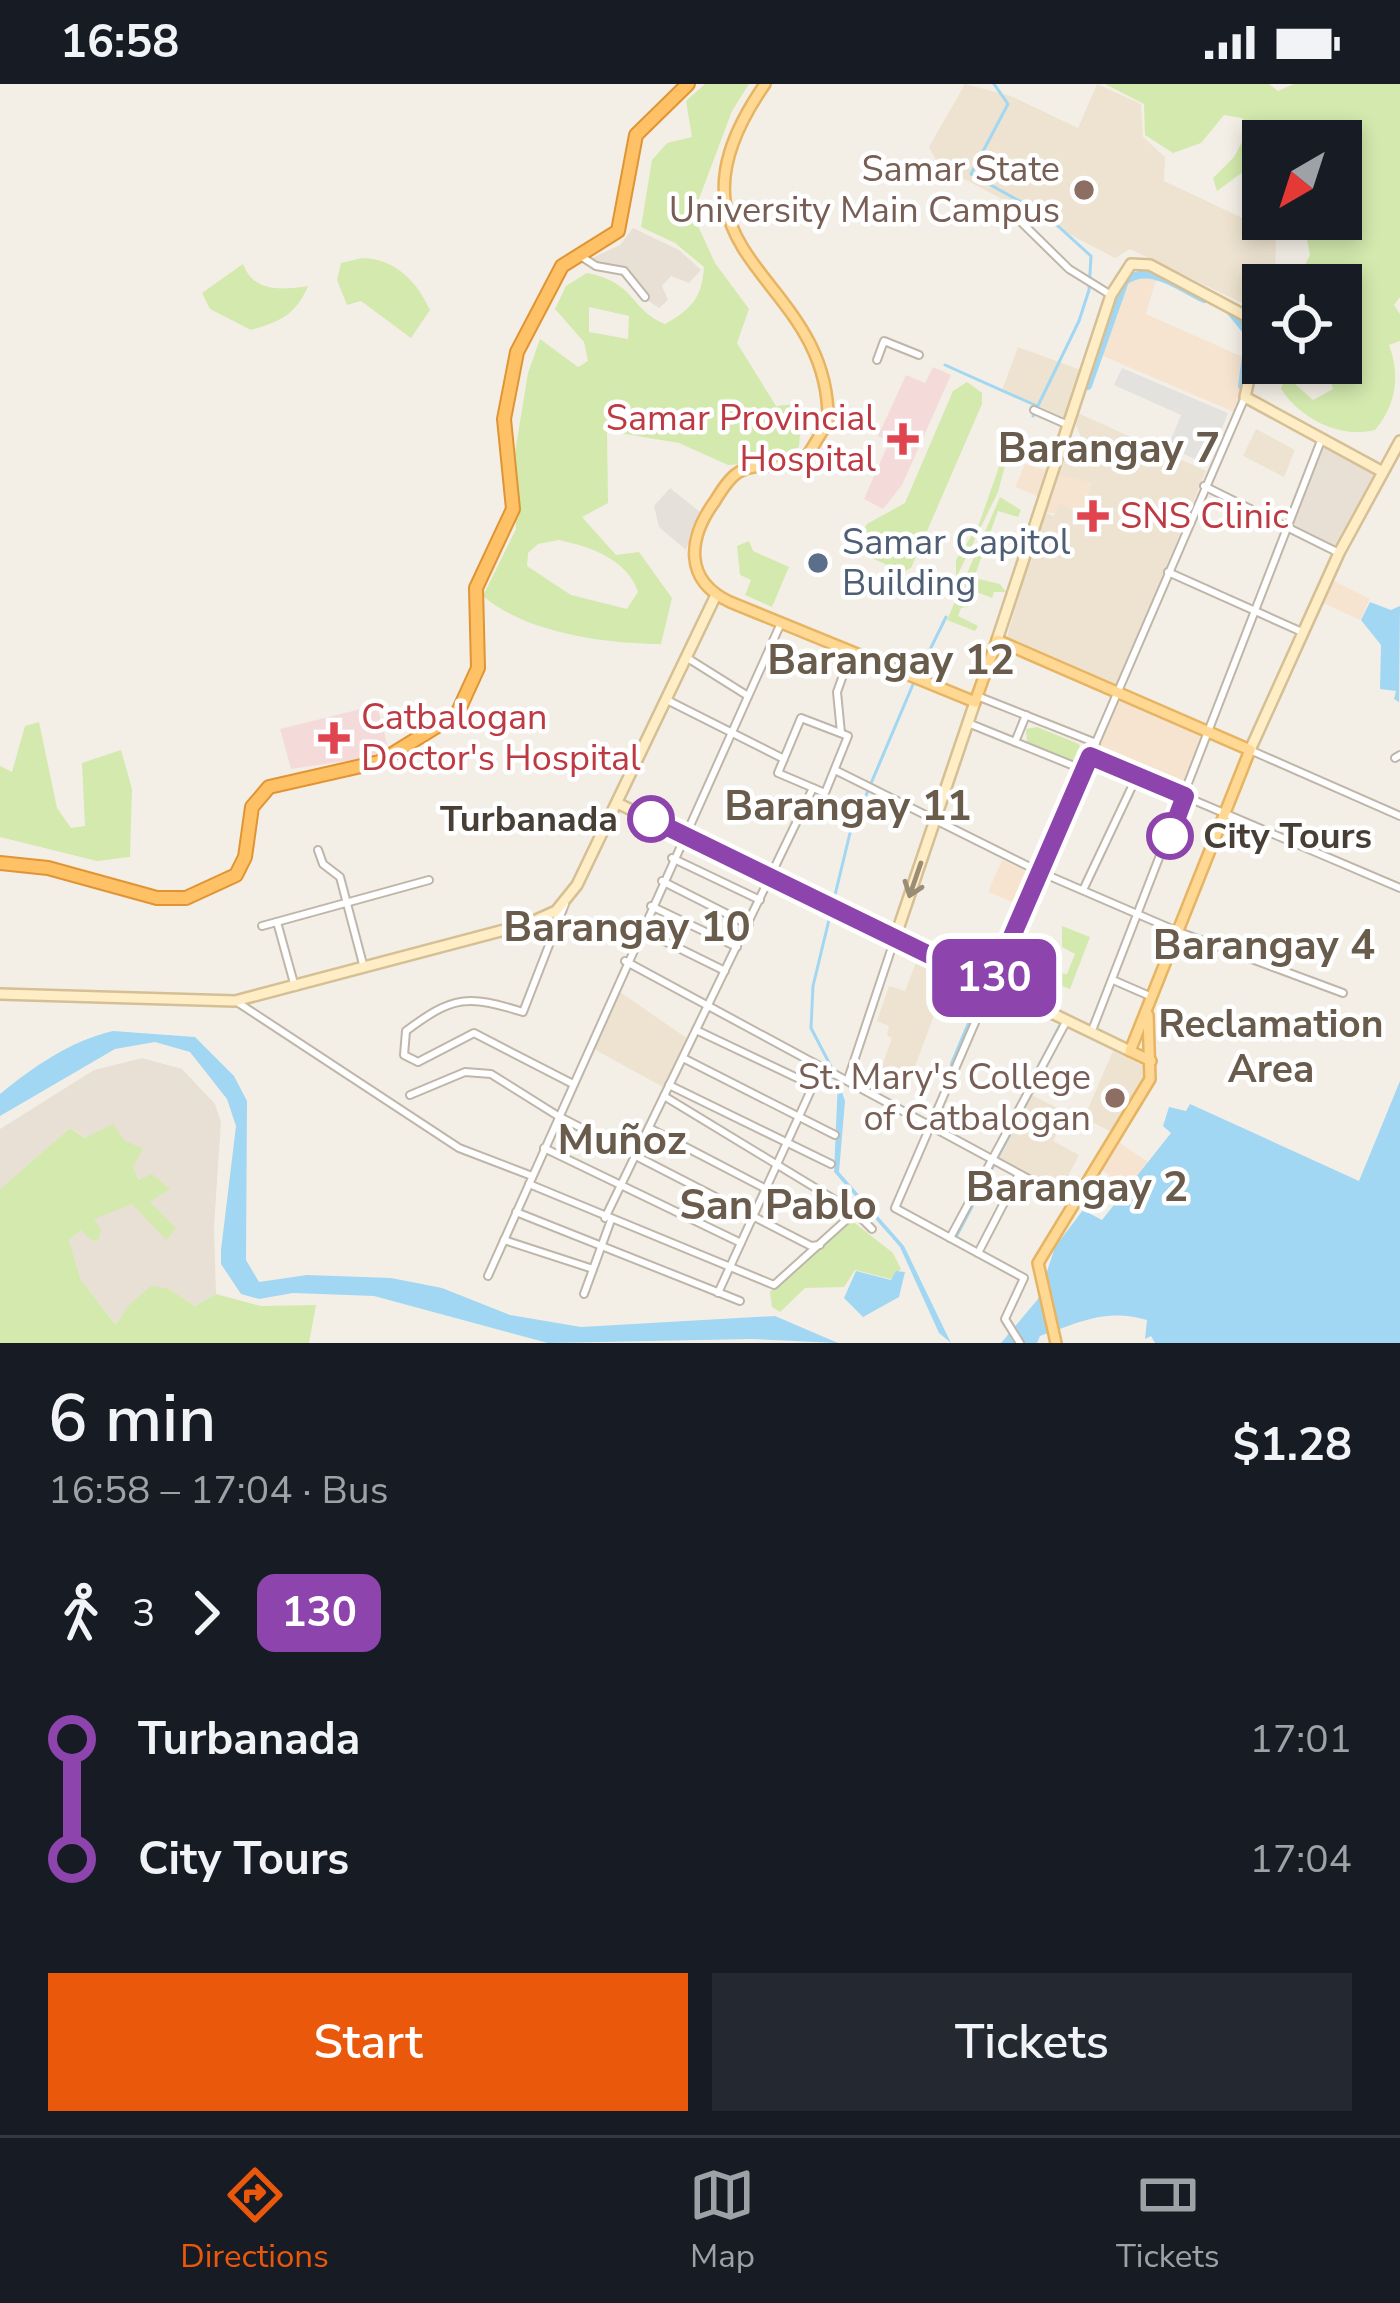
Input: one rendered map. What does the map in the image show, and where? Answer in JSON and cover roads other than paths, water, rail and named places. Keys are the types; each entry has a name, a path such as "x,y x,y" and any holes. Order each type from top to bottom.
{"highway":[{"path":"0,863 48,868 157,898 186,898 236,875 245,857 252,807 268,787 380,762 457,714 478,668 476,588 513,508 504,419 517,352 552,279 618,230 635,135 688,84"}],"main road":[{"path":"765,84 736,136 725,183 725,214 744,257 791,306 803,327 822,377 828,422 804,461 755,466 729,481 694,536 692,554 701,582 716,595 851,653 976,699 997,640 1250,750 1130,1051 1151,1061"},
{"path":"1055,1338 1038,1281 1041,1256 1142,1095 1151,1061 1147,1010"}],"street":[{"path":"1012,214 1069,269 1111,295"},
{"path":"579,255 596,266 624,271 645,297"},
{"path":"997,640 1111,295 1125,268 1140,262 1246,316 1257,343 1245,397 895,1208 1024,1278 1006,1314 1010,1332 1020,1343"},
{"path":"877,359 884,341 919,356"},
{"path":"1245,397 1381,471"},
{"path":"1036,411 1068,425"},
{"path":"1091,1033 1322,438"},
{"path":"1400,441 1339,553 1250,750 1400,816"},
{"path":"1204,486 1339,553"},
{"path":"1168,572 1303,633"},
{"path":"573,1084 474,1033 418,1062 404,1055 406,1031 472,996 523,1012 566,900 689,659 716,595"},
{"path":"488,1276 781,623"},
{"path":"841,733 837,692 851,653"},
{"path":"689,659 748,696"},
{"path":"842,1076 896,938 976,699 1096,743"},
{"path":"667,700 784,759"},
{"path":"1015,742 1026,715"},
{"path":"802,718 841,733 848,736 825,794 778,773 802,718"},
{"path":"968,723 1084,770"},
{"path":"1090,756 1400,888"},
{"path":"835,770 1040,872 1178,932 1343,993"},
{"path":"1083,890 1138,776"},
{"path":"584,1294 622,1183 813,788"},
{"path":"617,803 1130,1051"},
{"path":"318,850 323,864 340,877 364,968"},
{"path":"672,858 760,900"},
{"path":"262,926 429,880"},
{"path":"662,881 748,925"},
{"path":"0,994 235,1001 527,924 566,900"},
{"path":"651,906 737,947"},
{"path":"277,922 295,987"},
{"path":"640,929 725,971"},
{"path":"626,961 1075,1204"},
{"path":"1113,980 1152,997"},
{"path":"235,1001 459,1148 608,1219 774,1285 854,1212"},
{"path":"950,1238 1066,1022"},
{"path":"696,1030 813,1086"},
{"path":"683,1058 835,1135"},
{"path":"718,1293 822,1066"},
{"path":"410,1095 478,1070 634,1157 811,1246 820,1245"},
{"path":"669,1085 830,1164"},
{"path":"664,1096 854,1212 872,1229"},
{"path":"649,1128 816,1215"},
{"path":"544,1148 741,1243"},
{"path":"978,1253 1019,1174"},
{"path":"516,1212 740,1301"},
{"path":"504,1240 593,1269"}],"water":[{"path":"1370,602 1391,610 1400,606 1399,702 1394,699 1396,691 1380,689 1381,645 1361,620"},
{"path":"113,1031 195,1037 234,1076 247,1101 246,1260 259,1282 307,1275 391,1278 442,1288 510,1315 581,1327 775,1316 838,1343 752,1339 548,1343 374,1296 293,1293 259,1299 241,1294 221,1264 236,1126 227,1099 190,1052 155,1042 115,1049 0,1116 0,1094 26,1074 67,1048"},
{"path":"838,1080 845,1101 839,1172 904,1246 951,1343 939,1333 900,1247 834,1172"},
{"path":"1400,1081 1400,1343 1155,1343 1151,1336 1145,1339 1147,1320 1118,1316 1067,1326 1040,1336 1037,1343 1001,1343 1038,1299 1055,1247 1083,1210 1102,1220 1171,1133 1163,1126 1169,1107 1186,1111 1190,1104 1359,1181"},
{"path":"856,1271 891,1280 896,1271 905,1272 899,1297 863,1317 844,1298"}],"waterway":[{"path":"994,84 1008,104 971,174 1048,217 1091,256 1089,290 1079,321 1033,416"},
{"path":"1088,386 1125,281 1154,276 1204,299"},
{"path":"1230,311 1249,334 1242,386"},
{"path":"945,365 1037,406"},
{"path":"920,670 946,617"},
{"path":"838,1080 811,1028 813,986 850,833 914,682"},
{"path":"954,1064 986,988"},
{"path":"1033,1077 1060,1025"},
{"path":"955,1239 1066,1028"},
{"path":"952,1228 946,1239 955,1244"}],"place":[{"name":"Samar State University Main Campus","path":"1084,190"},
{"name":"Samar Provincial Hospital","path":"903,439"},
{"name":"SNS Clinic","path":"1093,516"},
{"name":"Samar Capitol Building","path":"818,563"},
{"name":"Catbalogan Doctor's Hospital","path":"334,738"},
{"name":"Turbanada","path":"651,819"},
{"name":"City Tours","path":"1170,836"},
{"name":"St. Mary's College of Catbalogan","path":"1115,1098"}],"district":[{"name":"Barangay 7","path":"1109,448"},
{"name":"Barangay 12","path":"891,660"},
{"name":"Barangay 11","path":"848,806"},
{"name":"Barangay 10","path":"627,927"},
{"name":"Barangay 4","path":"1264,945"},
{"name":"Reclamation Area","path":"1271,1046"},
{"name":"Muñoz","path":"622,1140"},
{"name":"Barangay 2","path":"1077,1187"},
{"name":"San Pablo","path":"778,1205"}]}
